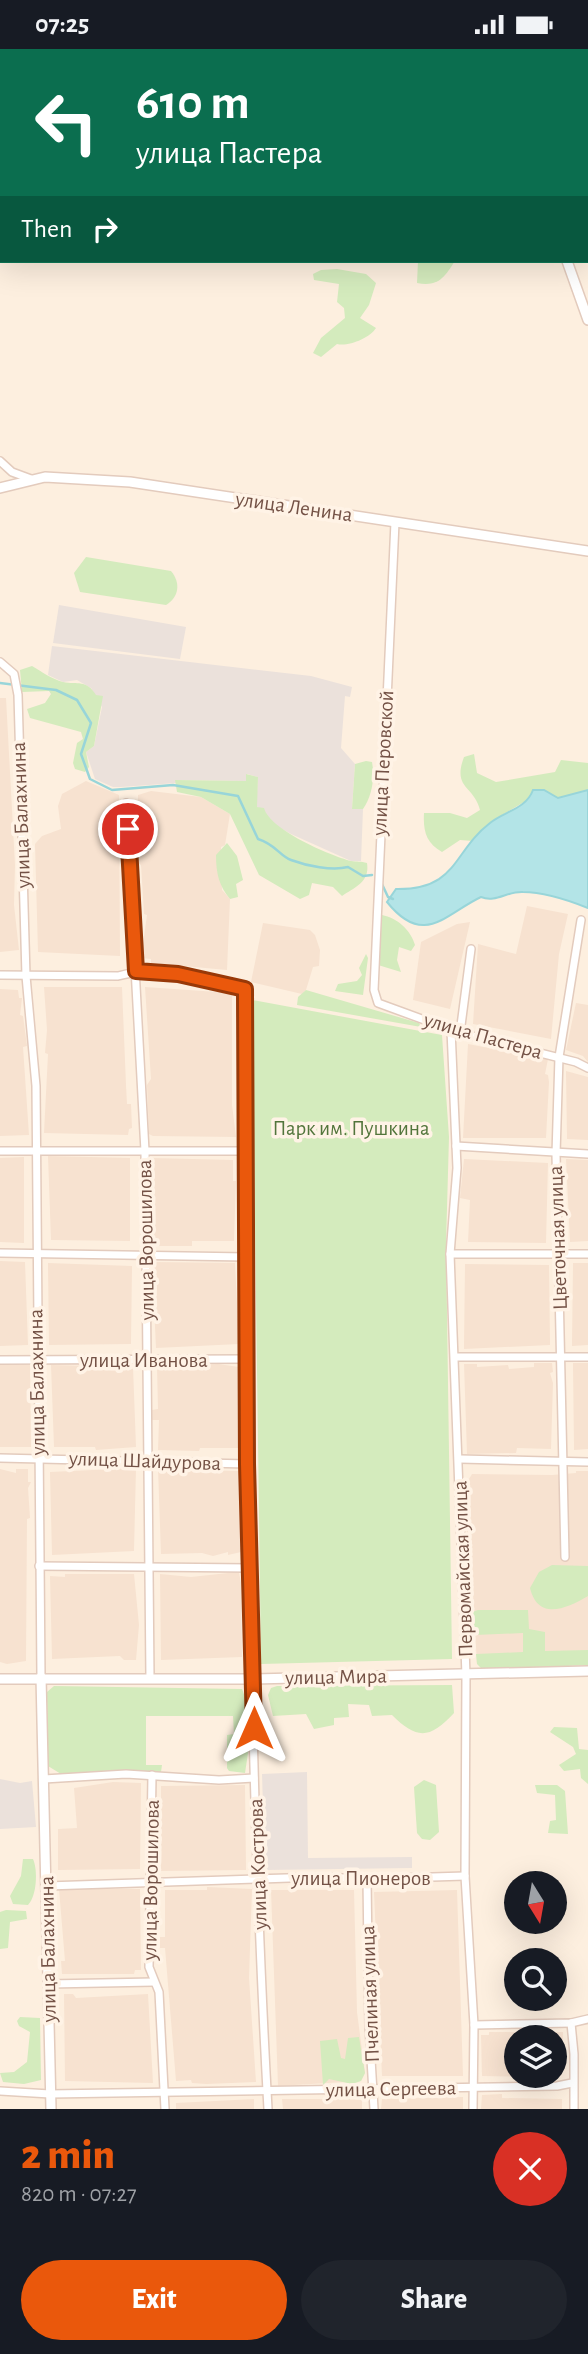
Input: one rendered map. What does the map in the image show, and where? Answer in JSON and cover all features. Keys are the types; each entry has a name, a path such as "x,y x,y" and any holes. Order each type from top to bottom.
{"street":[{"path":"568,263 588,320"},
{"path":"0,461 12,472 31,479"},
{"name":"улица Ленина","path":"0,488 31,479 62,477 130,482 588,551"},
{"name":"улица Перовской","path":"378,1003 374,991 378,876 395,522"},
{"name":"улица Балахнина","path":"0,662 14,674 18,695 26,976 36,1086 39,1566 51,2109"},
{"name":"улица Ворошилова","path":"127,803 145,1150 150,1678"},
{"name":"Цветочная улица","path":"565,1557 556,1154 559,1057 581,920"},
{"path":"460,1033 471,949"},
{"path":"0,975 118,976 136,971"},
{"name":"улица Кострова","path":"136,971 178,974 245,989 247,1464 254,1679 254,1778 268,2109"},
{"name":"улица Пастера","path":"378,1003 460,1033 559,1057 588,1068"},
{"name":"Первомайская улица","path":"451,1030 456,1146 450,1254 467,1675 465,1876 474,2025 473,2109"},
{"path":"456,1146 588,1154"},
{"path":"0,1151 246,1151"},
{"path":"0,1253 246,1257"},
{"path":"450,1254 588,1254"},
{"path":"455,1357 588,1357"},
{"name":"улица Иванова","path":"0,1360 247,1359"},
{"name":"улица Шайдурова","path":"0,1458 247,1464"},
{"path":"460,1459 588,1462"},
{"path":"39,1566 250,1568"},
{"name":"улица Мира","path":"0,1679 254,1679 588,1671"},
{"path":"44,1779 152,1775 219,1780 254,1778"},
{"name":"улица Ворошилова","path":"152,1775 149,1967 159,1992 165,2109"},
{"name":"улица Пионеров","path":"47,1886 318,1877 367,1879 465,1876"},
{"name":"Пчелиная улица","path":"367,1879 369,2026 374,2109"},
{"path":"49,1984 154,1982"},
{"path":"474,2025 571,2023 588,2019"},
{"path":"571,2023 574,2109"},
{"name":"улица Сергеева","path":"0,2091 29,2090 51,2094 267,2092 557,2086 572,2083"}],"shaded area":[{"path":"59,605 186,627 180,659 53,643"},
{"path":"52,646 311,676 352,687 350,697 345,696 341,748 355,764 352,808 363,809 361,861 351,861 270,822 264,810 256,807 258,777 247,774 246,781 176,780 176,783 121,787 113,787 95,779 86,752 94,746 102,707 91,688 77,680 63,682 48,675"},
{"path":"0,698 6,698 15,865 14,905 19,950 0,952"},
{"path":"86,781 119,795 120,956 38,952 35,844 42,836 61,829 58,806 62,794"},
{"path":"151,791 201,797 230,814 225,845 221,847 222,890 230,899 227,970 151,963 151,959 141,958 147,915 144,914 141,865 137,862 138,795"},
{"path":"527,906 568,914 559,954 551,1039 473,1024 478,944 516,954"},
{"path":"470,922 450,1009 413,1000 421,942 457,924"},
{"path":"263,923 310,930 315,935 320,950 319,966 313,967 306,990 302,994 251,982"},
{"path":"44,987 122,987 127,1104 131,1104 132,1128 129,1129 128,1135 44,1133 48,1054 45,1053 47,1030"},
{"path":"145,987 232,993 232,1105 236,1137 149,1134 147,1085 151,1079"},
{"path":"0,989 18,990 19,998 22,998 20,1015 23,1016 27,1046 23,1047 29,1135 0,1136"},
{"path":"576,1003 588,1005 588,1062 583,1056 566,1050"},
{"path":"468,1044 548,1059 545,1074 548,1075 549,1082 546,1138 463,1138"},
{"path":"566,1071 588,1077 588,1140 567,1139"},
{"path":"48,1156 130,1158 130,1241 51,1240"},
{"path":"24,1157 24,1243 0,1242 0,1158"},
{"path":"151,1158 233,1160 233,1181 236,1181 234,1241 192,1241 192,1246 152,1246"},
{"path":"464,1159 548,1163 546,1243 468,1242 470,1200 460,1198"},
{"path":"566,1159 588,1160 588,1241 570,1242"},
{"path":"0,1261 25,1262 28,1345 0,1346"},
{"path":"152,1262 235,1263 239,1344 156,1348"},
{"path":"48,1263 132,1266 131,1344 49,1345"},
{"path":"573,1263 588,1263 588,1345 572,1346"},
{"path":"465,1264 549,1265 550,1345 464,1349"},
{"path":"534,1363 552,1363 551,1449 517,1448 516,1453 467,1454 464,1364 477,1364 477,1367 508,1365 509,1369 534,1367"},
{"path":"573,1363 588,1363 588,1449 574,1450"},
{"path":"218,1364 239,1367 239,1448 158,1450 159,1420 150,1420 152,1410 158,1409 157,1367"},
{"path":"0,1365 30,1365 31,1447 0,1447"},
{"path":"51,1365 133,1367 136,1447 96,1450 95,1447 54,1447"},
{"path":"191,1466 192,1470 239,1471 241,1552 213,1556 202,1553 161,1554 158,1468"},
{"path":"136,1468 134,1551 52,1555 50,1472"},
{"path":"0,1469 16,1473 16,1469 28,1469 28,1482 31,1482 28,1488 30,1518 27,1519 26,1661 7,1664 0,1662"},
{"path":"588,1471 588,1665 477,1664 473,1592 468,1589 466,1484 472,1474 552,1475"},
{"path":"239,1573 241,1583 242,1657 161,1660 160,1574 191,1577"},
{"path":"65,1574 134,1574 139,1625 136,1660 124,1660 120,1656 52,1659 50,1576 65,1577"},
{"path":"307,1772 308,1858 412,1857 412,1868 265,1870 262,1774"},
{"path":"0,1779 20,1783 32,1781 36,1827 0,1829"},
{"path":"113,1782 141,1783 140,1869 58,1870 58,1829 77,1828 74,1788"},
{"path":"245,1785 246,1870 161,1871 161,1786"},
{"path":"207,1887 252,1889 249,1978 256,2082 206,2084 192,2083 191,2080 176,2081 165,1948 160,1948 160,1937 165,1937 165,1890 207,1890"},
{"path":"59,1889 140,1889 141,1970 135,1970 134,1974 62,1974 61,1961 65,1961"},
{"path":"271,1890 354,1890 357,2012 365,2073 361,2081 278,2086"},
{"path":"457,1890 463,2076 382,2076 374,1892"},
{"path":"64,1994 73,1994 76,1998 148,1994 153,2083 65,2081"},
{"path":"489,2032 504,2032 504,2076 482,2076 481,2035 489,2035"},
{"path":"502,2094 502,2098 562,2099 562,2109 481,2109 482,2095"},
{"path":"463,2097 463,2109 381,2109 382,2099"},
{"path":"254,2099 254,2109 176,2109 176,2103"},
{"path":"282,2099 362,2099 362,2109 283,2109"}],"green space":[{"path":"418,263 454,263 440,280 430,284 417,283"},
{"path":"337,269 366,274 376,283 369,305 360,318 376,328 358,341 337,344 321,357 313,353 321,338 345,318 344,308 337,302 339,284 314,280 313,274 321,270"},
{"path":"86,557 171,571 176,580 176,594 166,605 80,592 74,573"},
{"path":"32,666 59,681 85,685 96,695 103,696 94,746 86,752 89,767 85,772 75,769 73,763 77,743 83,739 81,732 30,718 27,709 45,703 51,694 49,691 22,692 20,670"},
{"path":"474,754 477,773 496,782 555,772 561,760 588,763 588,790 558,798 544,790 492,821 473,841 460,840 442,852 432,845 427,836 424,813 450,813 467,818 480,810 461,775 464,757"},
{"path":"372,762 373,768 371,793 363,809 352,809 355,764"},
{"path":"246,774 258,777 257,807 264,808 277,825 302,841 329,853 351,861 367,863 364,879 342,896 333,887 312,883 309,895 300,899 259,875 230,814 201,797 177,792 175,780 246,781"},
{"path":"227,843 237,856 243,880 236,884 238,897 230,899 221,884 216,862 216,855"},
{"path":"382,915 403,925 415,945 411,951 399,947 397,960 401,972 378,965"},
{"path":"366,954 368,958 363,995 335,991 338,984 357,981 362,975 359,968"},
{"path":"306,990 419,1023 421,1027 297,1005 298,997"},
{"name":"Парк им. Пушкина","path":"252,1000 442,1035 449,1137 446,1244 452,1659 261,1664"},
{"path":"552,1565 588,1566 588,1596 562,1608 539,1605 530,1588 539,1572"},
{"path":"528,1610 529,1629 545,1632 545,1651 588,1650 588,1665 483,1670 477,1664 476,1654 523,1652 523,1633 475,1635 472,1612"},
{"path":"452,1685 454,1713 438,1728 423,1733 409,1729 392,1715 372,1716 369,1705 348,1704 349,1717 334,1718 334,1725 314,1729 306,1714 273,1716 268,1695 271,1688 277,1686"},
{"path":"54,1686 242,1689 248,1705 243,1714 243,1737 250,1740 245,1773 229,1771 227,1768 227,1735 234,1734 233,1716 146,1716 146,1765 162,1765 161,1772 61,1774 48,1766 47,1692"},
{"path":"554,1727 577,1728 579,1749 588,1750 588,1784 581,1778 580,1769 564,1771 559,1765 576,1754 573,1747 550,1732"},
{"path":"424,1780 436,1785 439,1832 430,1840 422,1839 417,1833 414,1787"},
{"path":"535,1785 557,1785 565,1791 568,1834 548,1833 550,1821 556,1820 555,1795 537,1793"},
{"path":"23,1859 33,1859 36,1870 35,1889 28,1905 13,1904 10,1896 21,1876"},
{"path":"26,1911 27,1919 10,1922 8,1948 0,1949 0,1912"},
{"path":"20,2017 40,2018 41,2080 24,2084 3,2082 0,2073 14,2072 27,2062 30,2032 19,2026 17,2021"},
{"path":"359,2037 365,2073 361,2081 352,2084 329,2079 323,2085 320,2041 337,2039 341,2058 345,2059 348,2038"}],"water":[{"path":"533,790 544,790 558,798 588,790 588,908 548,895 517,892 492,899 481,897 445,918 424,925 412,923 400,916 387,902 396,889 416,888 443,876 478,834 496,819 520,806"}],"waterway":[{"path":"0,683 56,690 77,700 91,723 81,754 90,779 112,790 173,785 238,796 258,839 287,858 320,867 348,867 363,876 372,875"},
{"path":"381,882 388,897 393,899"}],"route":[{"path":"128,829 136,971 178,974 245,989 247,1464 254,1728"}]}
